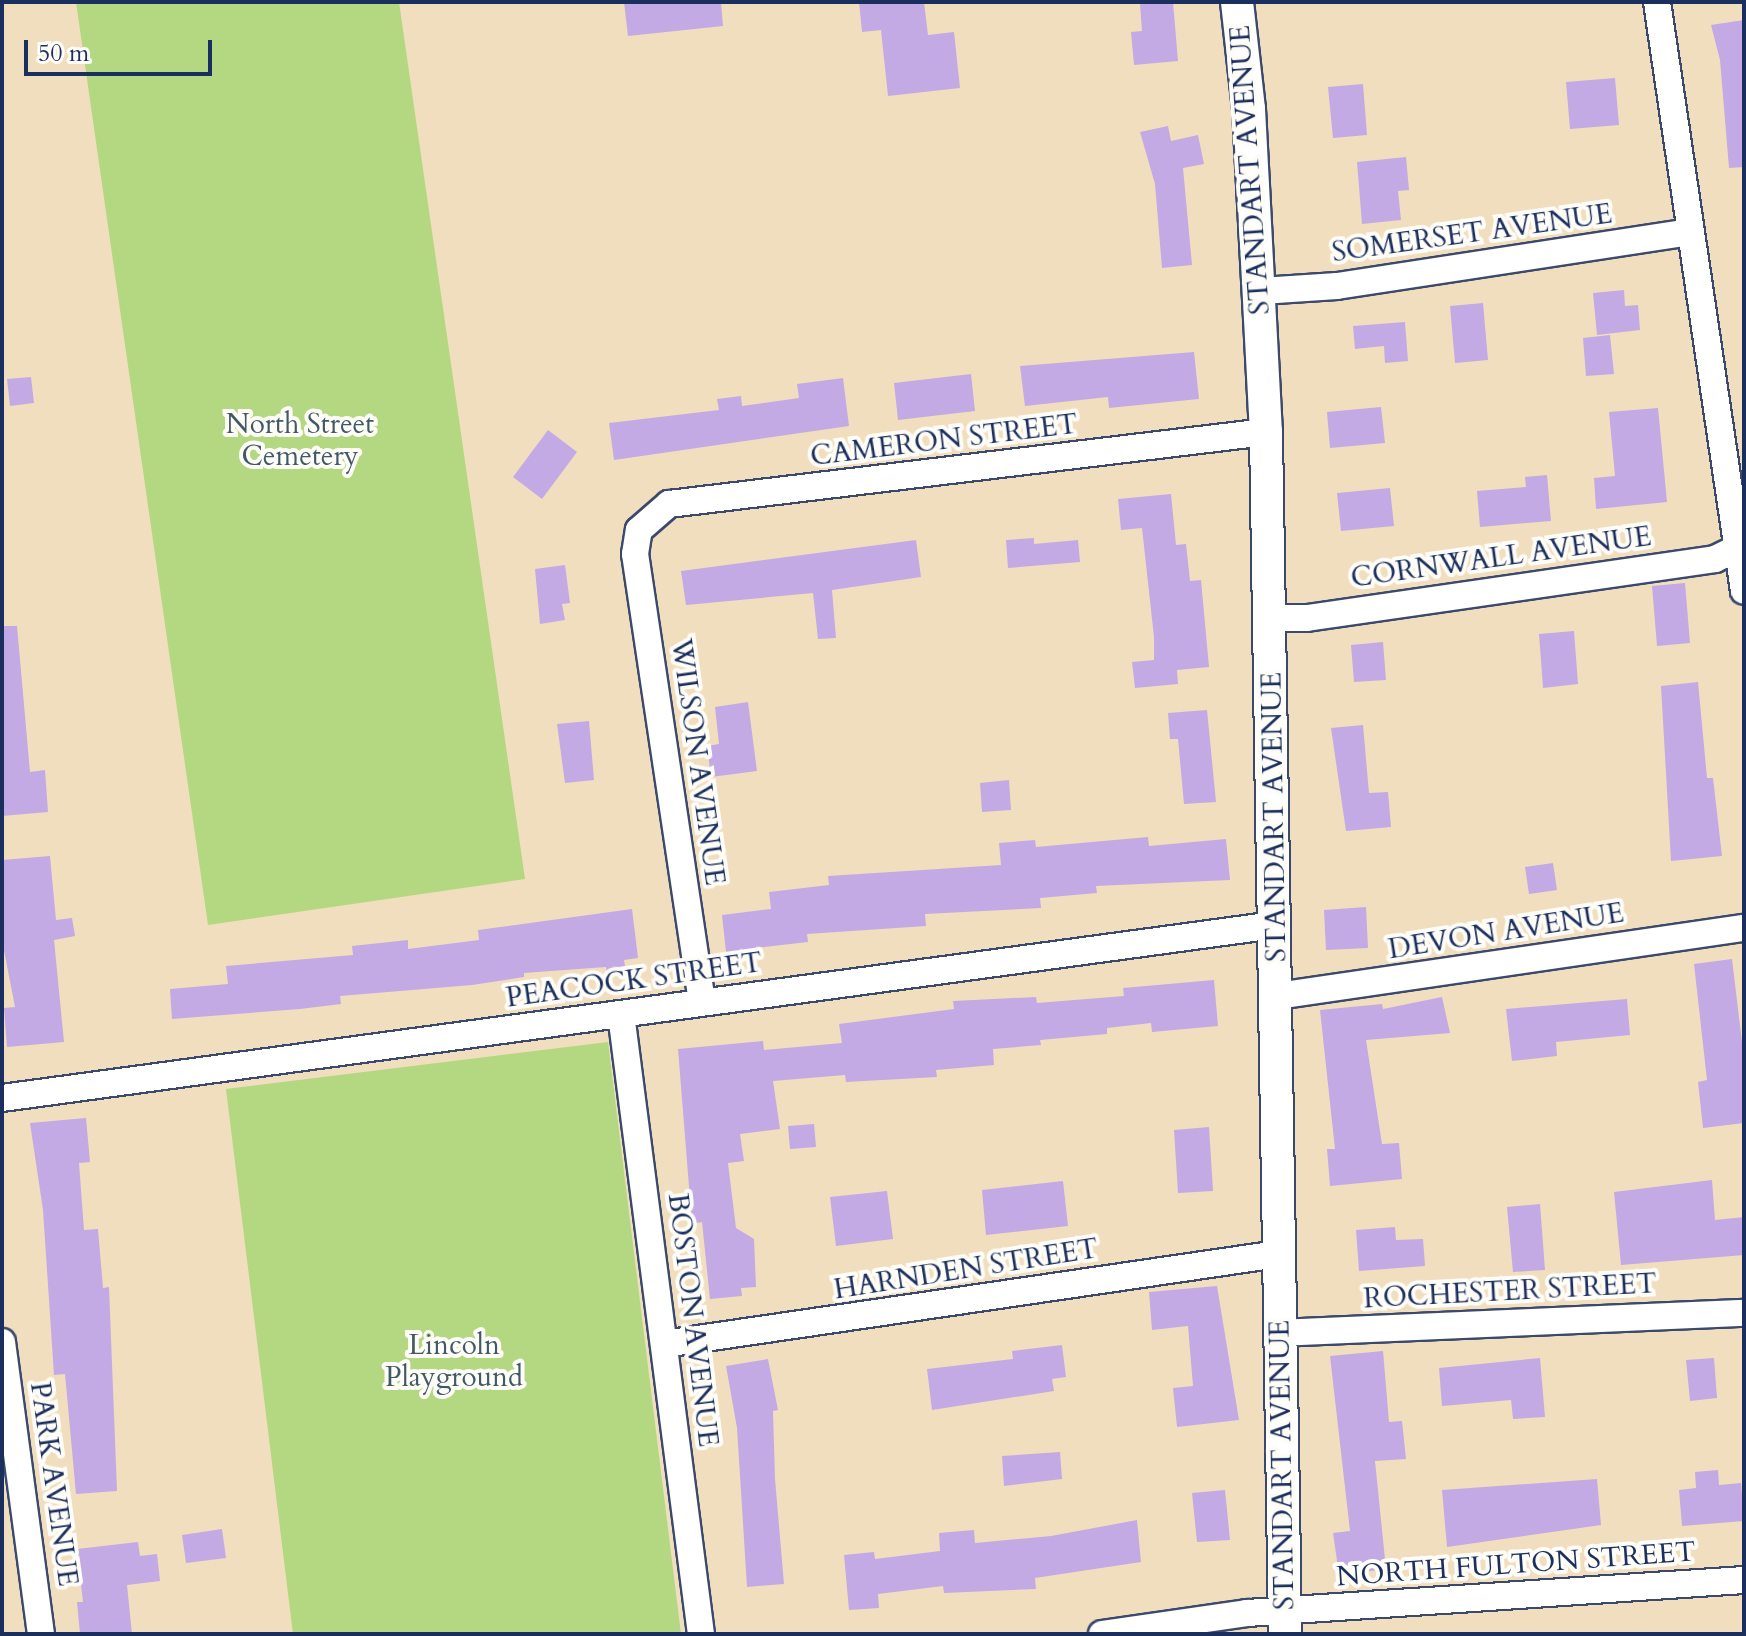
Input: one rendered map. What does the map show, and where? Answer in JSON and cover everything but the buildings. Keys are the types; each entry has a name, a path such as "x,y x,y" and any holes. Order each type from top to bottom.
{"street":[{"name":"STANDART AVENUE","path":"1237,2 1261,291 1266,432 1277,996 1284,1622"},
{"path":"1657,2 1744,591"},
{"name":"SOMERSET AVENUE","path":"1261,291 1337,286 1691,232"},
{"name":"CAMERON STREET","path":"639,530 669,504 1266,432"},
{"name":"WILSON AVENUE","path":"639,530 635,554 702,1002"},
{"name":"CORNWALL AVENUE","path":"1271,618 1307,618 1715,559 1738,548"},
{"name":"PEACOCK STREET","path":"2,1098 1275,925"},
{"name":"DEVON AVENUE","path":"1277,996 1744,928"},
{"name":"BOSTON AVENUE","path":"621,1014 701,1634"},
{"name":"HARNDEN STREET","path":"664,1344 1278,1254"},
{"name":"ROCHESTER STREET","path":"1279,1333 1744,1313"},
{"name":"PARK AVENUE","path":"2,1342 41,1634"},
{"name":"NORTH FULTON STREET","path":"1102,1634 1284,1622 1744,1580"}],"green space":[{"name":"North Street Cemetery","path":"76,2 399,2 525,879 208,925"},
{"name":"Lincoln Playground","path":"608,1042 681,1634 293,1634 226,1089"}]}
